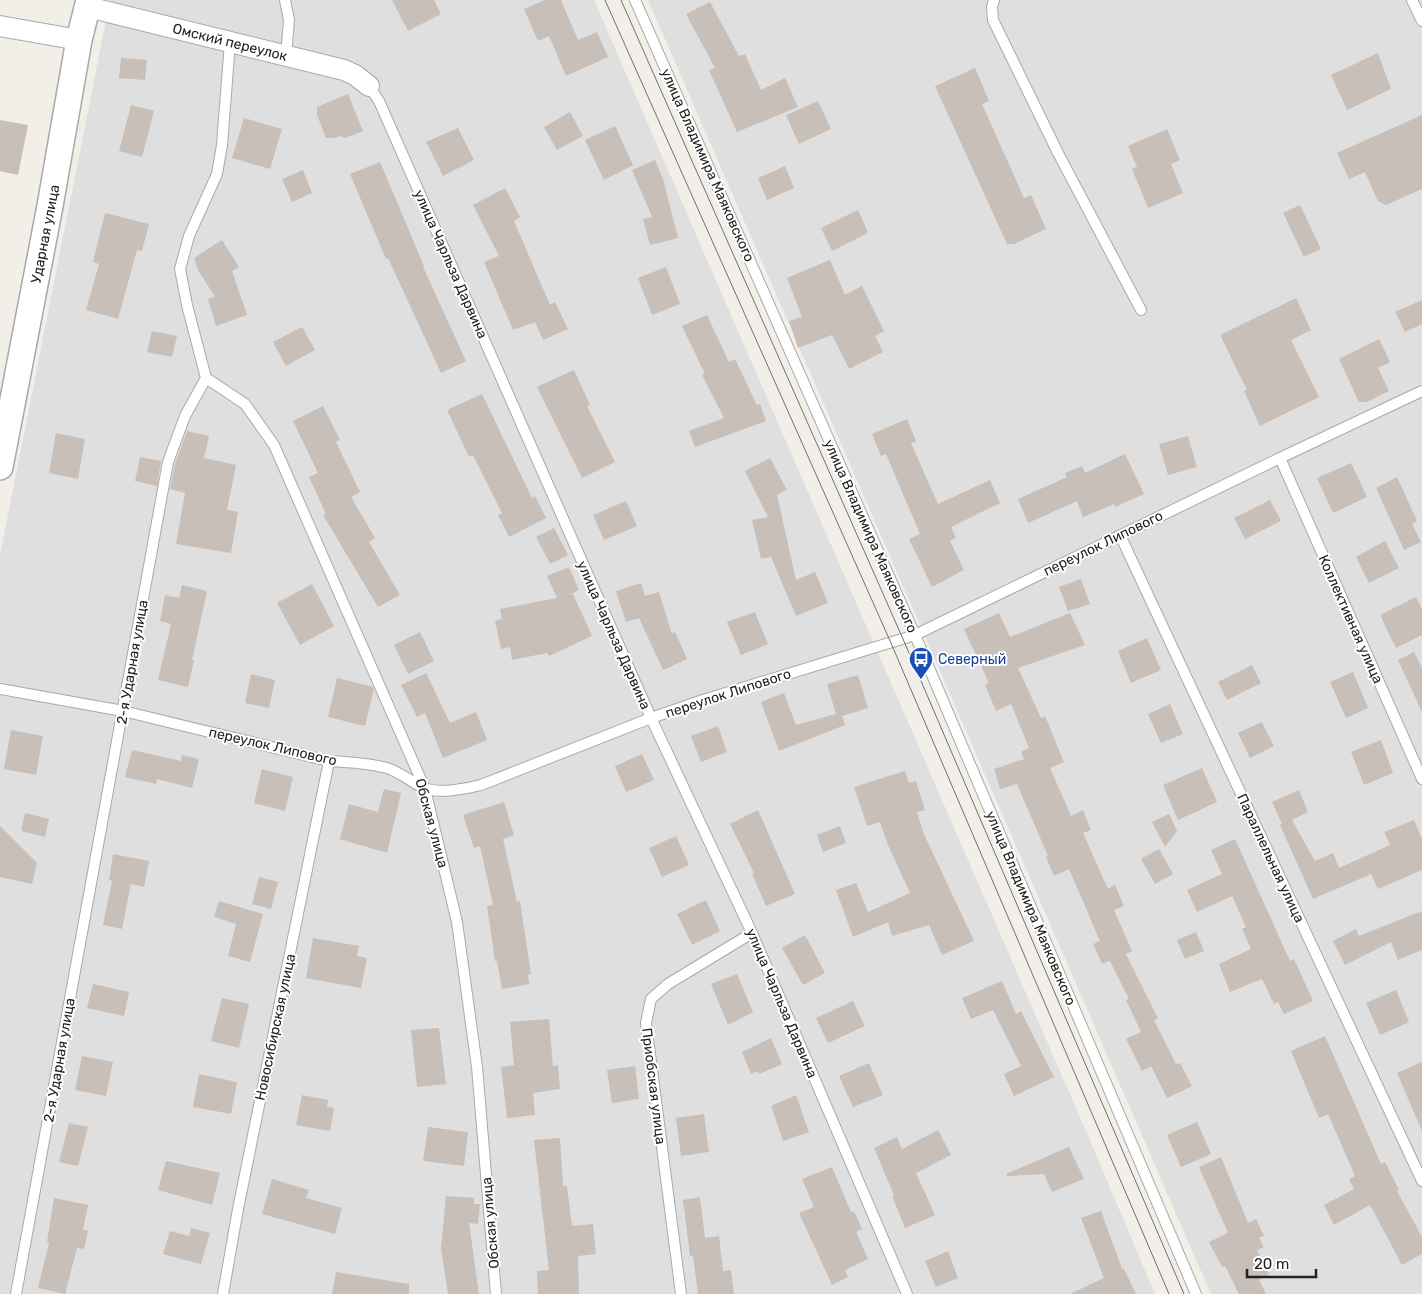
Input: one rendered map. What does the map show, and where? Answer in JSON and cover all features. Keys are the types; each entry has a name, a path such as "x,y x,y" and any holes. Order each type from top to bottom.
{"street":[{"name":"Омский переулок","path":"88,3 230,42 344,70 356,75 369,86"},
{"name":"Ударная улица","path":"0,467 12,382 50,206 79,40 88,3"},
{"path":"0,26 79,40"}],"lane":[{"path":"285,0 289,20 286,56"},
{"name":"улица Владимира Маяковского","path":"636,0 915,635 1196,1294"},
{"path":"994,0 992,7 993,20 1058,153 1142,310"},
{"path":"1412,0 1422,21"},
{"path":"206,378 187,305 180,269 189,236 217,174 222,145 230,42"},
{"name":"улица Чарльза Дарвина","path":"369,86 379,101 651,718 752,933 907,1294"},
{"name":"2-я Ударная улица","path":"16,1294 168,462 185,416 206,378"},
{"name":"Обская улица","path":"206,378 245,404 274,445 425,789 457,922 476,1067 496,1294"},
{"name":"переулок Липового","path":"0,689 123,711 329,761 364,764 389,769 425,789 463,789 481,785 651,718 915,635 1422,391"},
{"name":"Коллективная улица","path":"1280,458 1422,779"},
{"name":"Параллельная улица","path":"1120,535 1422,1181"},
{"name":"Новосибирская улица","path":"223,1294 240,1199 329,761"},
{"name":"Приобская улица","path":"681,1294 646,1022 651,999 668,984 752,933"}],"shaded area":[{"path":"110,0 594,0 1155,1294 0,1294 0,555"},
{"path":"648,0 1422,0 1422,1294 1211,1294"}],"building":[{"path":"392,0 434,0 441,14 408,31"},
{"path":"545,0 561,0 578,40 597,32 608,57 566,76 549,36 538,41 524,9"},
{"path":"710,2 739,56 745,54 761,90 785,78 798,107 737,132 709,70 715,68 686,14"},
{"path":"1378,53 1391,89 1347,110 1331,75"},
{"path":"121,58 147,60 145,80 119,78"},
{"path":"975,68 989,101 982,104 1024,198 1031,195 1046,229 1014,244 1007,244 935,86"},
{"path":"348,94 363,131 345,138 340,136 326,138 317,115 317,107"},
{"path":"818,101 831,129 799,144 786,115"},
{"path":"131,105 154,111 142,157 119,151"},
{"path":"570,112 583,136 557,150 544,127"},
{"path":"1422,115 1422,189 1386,205 1378,201 1365,172 1349,179 1337,153"},
{"path":"244,118 282,129 270,169 232,158"},
{"path":"0,120 28,125 18,175 0,171"},
{"path":"615,126 633,165 604,180 585,140"},
{"path":"458,128 474,160 443,176 426,142"},
{"path":"1167,129 1180,160 1171,164 1183,193 1148,208 1132,169 1137,167 1128,146"},
{"path":"655,160 663,179 678,238 650,245 643,219 652,217 632,170"},
{"path":"380,162 423,267 466,361 441,373 388,258 386,259 350,174"},
{"path":"785,166 794,188 767,200 758,178"},
{"path":"303,170 312,193 292,202 282,179"},
{"path":"505,188 520,217 514,221 550,305 555,302 568,329 543,340 535,322 513,330 484,262 499,256 473,205"},
{"path":"1300,205 1321,249 1304,257 1283,213"},
{"path":"858,210 868,233 832,251 821,228"},
{"path":"105,213 149,224 142,251 137,250 118,319 86,310 99,264 93,262"},
{"path":"222,240 239,267 232,271 247,315 216,326 208,299 215,297 198,270 194,258"},
{"path":"830,260 845,295 862,286 884,331 875,336 883,352 849,369 832,335 798,348 789,321 802,317 787,278"},
{"path":"666,267 680,304 652,315 638,278"},
{"path":"1296,298 1311,330 1291,340 1319,397 1260,426 1244,391 1247,390 1220,335"},
{"path":"1422,300 1422,324 1405,332 1395,312"},
{"path":"707,315 729,362 735,359 757,405 760,404 766,421 695,447 689,431 724,418 702,375 705,374 682,326"},
{"path":"302,327 315,350 286,366 273,342"},
{"path":"152,331 177,336 172,357 147,352"},
{"path":"1379,339 1390,362 1378,368 1389,391 1367,402 1359,402 1339,359"},
{"path":"574,370 590,405 587,406 615,462 582,478 537,387"},
{"path":"482,394 532,498 535,496 546,518 509,537 498,515 502,513 473,455 469,457 447,410"},
{"path":"323,406 340,440 336,442 360,492 351,497 375,538 369,542 400,595 378,607 323,515 326,514 309,477 318,473 293,421"},
{"path":"907,419 916,441 911,443 938,504 990,480 1000,503 951,527 956,538 950,541 964,570 932,587 909,539 920,534 886,454 881,456 872,434"},
{"path":"187,431 209,436 204,458 236,465 227,510 238,512 231,553 176,544 185,493 170,489 175,464"},
{"path":"56,433 85,439 78,479 49,473"},
{"path":"1188,436 1197,467 1168,475 1159,444"},
{"path":"1125,454 1144,494 1115,507 1114,504 1083,517 1077,501 1028,523 1018,499 1067,477 1065,473 1082,466 1085,473"},
{"path":"140,457 161,461 157,486 135,481"},
{"path":"770,458 787,490 777,495 796,580 815,572 828,603 796,616 771,557 761,559 752,520 768,517 745,471"},
{"path":"1351,463 1367,497 1333,513 1317,478"},
{"path":"1397,477 1417,521 1412,524 1421,542 1404,550 1376,488"},
{"path":"1270,500 1281,521 1245,539 1234,518"},
{"path":"626,501 637,526 604,540 593,515"},
{"path":"554,528 568,555 550,564 536,537"},
{"path":"1385,541 1399,568 1369,583 1356,557"},
{"path":"569,567 579,590 569,595 573,594 592,636 549,656 547,653 512,660 510,647 501,649 495,621 502,619 500,609 557,598 547,576"},
{"path":"1081,579 1090,604 1068,611 1059,587"},
{"path":"641,583 645,596 659,592 672,634 675,632 687,659 663,670 639,618 626,622 616,591"},
{"path":"312,584 334,626 300,645 277,603"},
{"path":"182,585 207,591 188,687 158,680 171,624 160,621 165,595 179,598"},
{"path":"1416,597 1422,609 1422,635 1396,648 1380,615"},
{"path":"755,612 768,644 741,655 727,622"},
{"path":"999,613 1010,637 1070,613 1085,645 1018,668 1041,718 1045,716 1064,762 1050,768 1071,816 1083,810 1091,830 1083,833 1108,889 1115,885 1124,906 1114,910 1132,951 1126,954 1158,1018 1154,1020 1176,1064 1180,1063 1192,1086 1167,1098 1151,1066 1142,1071 1126,1039 1141,1032 1126,1000 1129,999 1110,961 1102,964 1093,944 1100,941 1069,869 1054,876 1046,857 1048,856 1017,784 1000,789 994,769 1024,759 1021,752 1029,748 1011,704 996,711 985,685 989,683 964,629"},
{"path":"420,632 434,661 408,674 394,645"},
{"path":"1147,638 1161,670 1131,683 1118,651"},
{"path":"1414,652 1422,668 1422,712 1398,660"},
{"path":"1252,665 1261,683 1227,700 1218,682"},
{"path":"1353,672 1368,708 1346,718 1330,682"},
{"path":"426,673 450,723 476,712 487,740 443,758 425,713 417,717 401,685"},
{"path":"251,674 275,680 269,708 245,703"},
{"path":"858,675 868,708 842,716 845,725 779,751 761,702 784,693 796,725 836,714 827,684"},
{"path":"337,678 373,687 365,726 328,717"},
{"path":"1170,704 1183,734 1161,743 1148,714"},
{"path":"1262,722 1274,746 1250,758 1238,733"},
{"path":"718,726 727,752 701,762 691,736"},
{"path":"11,730 43,736 36,775 4,769"},
{"path":"1381,740 1393,773 1364,785 1351,752"},
{"path":"132,750 181,761 182,755 199,759 192,788 157,779 156,784 125,777"},
{"path":"642,754 654,780 626,792 615,766"},
{"path":"1202,768 1217,802 1178,820 1163,785"},
{"path":"262,769 293,777 285,811 254,803"},
{"path":"905,771 909,783 916,781 925,810 917,812 923,832 974,941 942,955 929,925 892,936 888,922 853,937 836,890 856,883 868,912 910,893 888,845 880,822 867,826 854,787"},
{"path":"384,789 401,793 387,853 340,839 349,804 378,812"},
{"path":"1299,790 1308,812 1292,820 1315,861 1333,853 1339,868 1390,845 1384,832 1414,820 1422,839 1422,870 1378,889 1371,874 1313,899 1280,825 1282,824 1272,802"},
{"path":"504,802 514,835 503,839 517,902 520,901 531,974 528,975 529,984 502,989 497,961 495,961 487,906 493,905 480,846 474,848 463,815"},
{"path":"758,810 795,894 766,906 752,874 754,873 730,824"},
{"path":"25,813 49,819 45,837 21,831"},
{"path":"1169,814 1177,831 1165,847 1152,822"},
{"path":"0,826 37,863 32,884 0,877"},
{"path":"840,826 846,843 823,852 817,835"},
{"path":"676,836 689,865 662,877 649,848"},
{"path":"1235,839 1290,961 1294,959 1313,1001 1284,1014 1278,1002 1274,1004 1262,979 1230,992 1219,964 1251,949 1242,929 1246,927 1232,896 1197,912 1187,890 1222,874 1211,850"},
{"path":"1159,849 1173,874 1155,884 1141,859"},
{"path":"113,854 149,861 144,887 131,884 122,929 103,925 112,881 109,880"},
{"path":"259,877 278,882 271,909 252,904"},
{"path":"706,900 720,931 692,945 677,914"},
{"path":"219,901 263,914 250,962 228,956 236,924 214,917"},
{"path":"1422,911 1422,950 1398,960 1391,942 1345,965 1333,941 1356,929 1359,936"},
{"path":"1196,932 1204,951 1185,959 1177,940"},
{"path":"805,935 825,973 803,985 782,948"},
{"path":"313,938 359,946 357,956 367,958 361,988 306,978"},
{"path":"737,974 753,1012 728,1025 711,984"},
{"path":"1002,981 1016,1014 1021,1011 1054,1077 1014,1096 1004,1074 1021,1066 993,1010 971,1019 962,998"},
{"path":"93,984 129,992 124,1016 87,1008"},
{"path":"1396,990 1409,1022 1380,1035 1366,1003"},
{"path":"222,998 249,1004 239,1048 211,1041"},
{"path":"853,1001 865,1026 828,1043 816,1018"},
{"path":"549,1019 553,1066 558,1065 560,1089 533,1093 535,1115 507,1118 501,1067 514,1065 510,1022"},
{"path":"439,1028 446,1084 417,1087 411,1030"},
{"path":"1325,1036 1381,1164 1385,1162 1399,1190 1397,1191 1422,1237 1422,1254 1402,1265 1370,1205 1334,1225 1324,1205 1354,1189 1349,1179 1355,1176 1328,1114 1319,1118 1291,1051"},
{"path":"771,1038 782,1064 759,1074 758,1071 751,1074 742,1052"},
{"path":"82,1056 113,1062 106,1096 75,1090"},
{"path":"1422,1062 1422,1131 1397,1073"},
{"path":"869,1063 883,1095 853,1107 839,1076"},
{"path":"635,1066 639,1099 612,1103 607,1070"},
{"path":"199,1074 237,1082 231,1114 193,1107"},
{"path":"302,1095 328,1100 327,1107 334,1108 330,1131 296,1125"},
{"path":"796,1095 809,1132 783,1141 771,1106"},
{"path":"704,1114 709,1152 681,1156 676,1118"},
{"path":"1197,1122 1211,1154 1181,1167 1167,1135"},
{"path":"69,1123 88,1127 78,1166 59,1162"},
{"path":"428,1127 468,1132 464,1166 423,1161"},
{"path":"938,1130 951,1155 916,1173 935,1215 905,1228 892,1196 894,1195 874,1148 897,1137 902,1149"},
{"path":"560,1138 563,1186 567,1186 572,1226 593,1224 596,1254 578,1256 579,1294 538,1294 537,1271 549,1270 534,1140"},
{"path":"1069,1147 1084,1179 1052,1192 1044,1174 1007,1176 1006,1174"},
{"path":"1221,1157 1248,1223 1256,1219 1264,1236 1259,1238 1264,1247 1257,1250 1269,1274 1259,1280 1266,1294 1239,1294 1225,1266 1222,1267 1209,1242 1228,1233 1199,1167"},
{"path":"166,1161 220,1173 212,1205 158,1190"},
{"path":"832,1167 851,1212 854,1211 862,1229 856,1232 868,1259 845,1270 848,1277 832,1285 799,1213 814,1207 802,1179"},
{"path":"272,1179 309,1190 306,1198 342,1208 335,1234 262,1214"},
{"path":"446,1196 474,1198 474,1204 480,1204 478,1224 469,1223 479,1294 448,1294 441,1248"},
{"path":"700,1197 705,1238 719,1236 723,1271 731,1270 734,1294 698,1294 693,1256 690,1256 683,1200"},
{"path":"54,1198 88,1205 83,1230 88,1231 84,1249 77,1248 65,1294 38,1288 49,1243 47,1242"},
{"path":"1101,1211 1122,1269 1124,1269 1136,1294 1070,1294 1104,1278 1081,1218"},
{"path":"191,1228 210,1233 201,1264 163,1254 170,1231 189,1236"},
{"path":"948,1251 958,1278 936,1287 925,1261"},
{"path":"336,1272 409,1284 409,1294 332,1294"}],"tram line":[{"path":"605,0 891,643 1169,1294"},
{"path":"621,0 903,639 1184,1294"}],"place":[{"name":"Северный","path":"921,680"}]}
